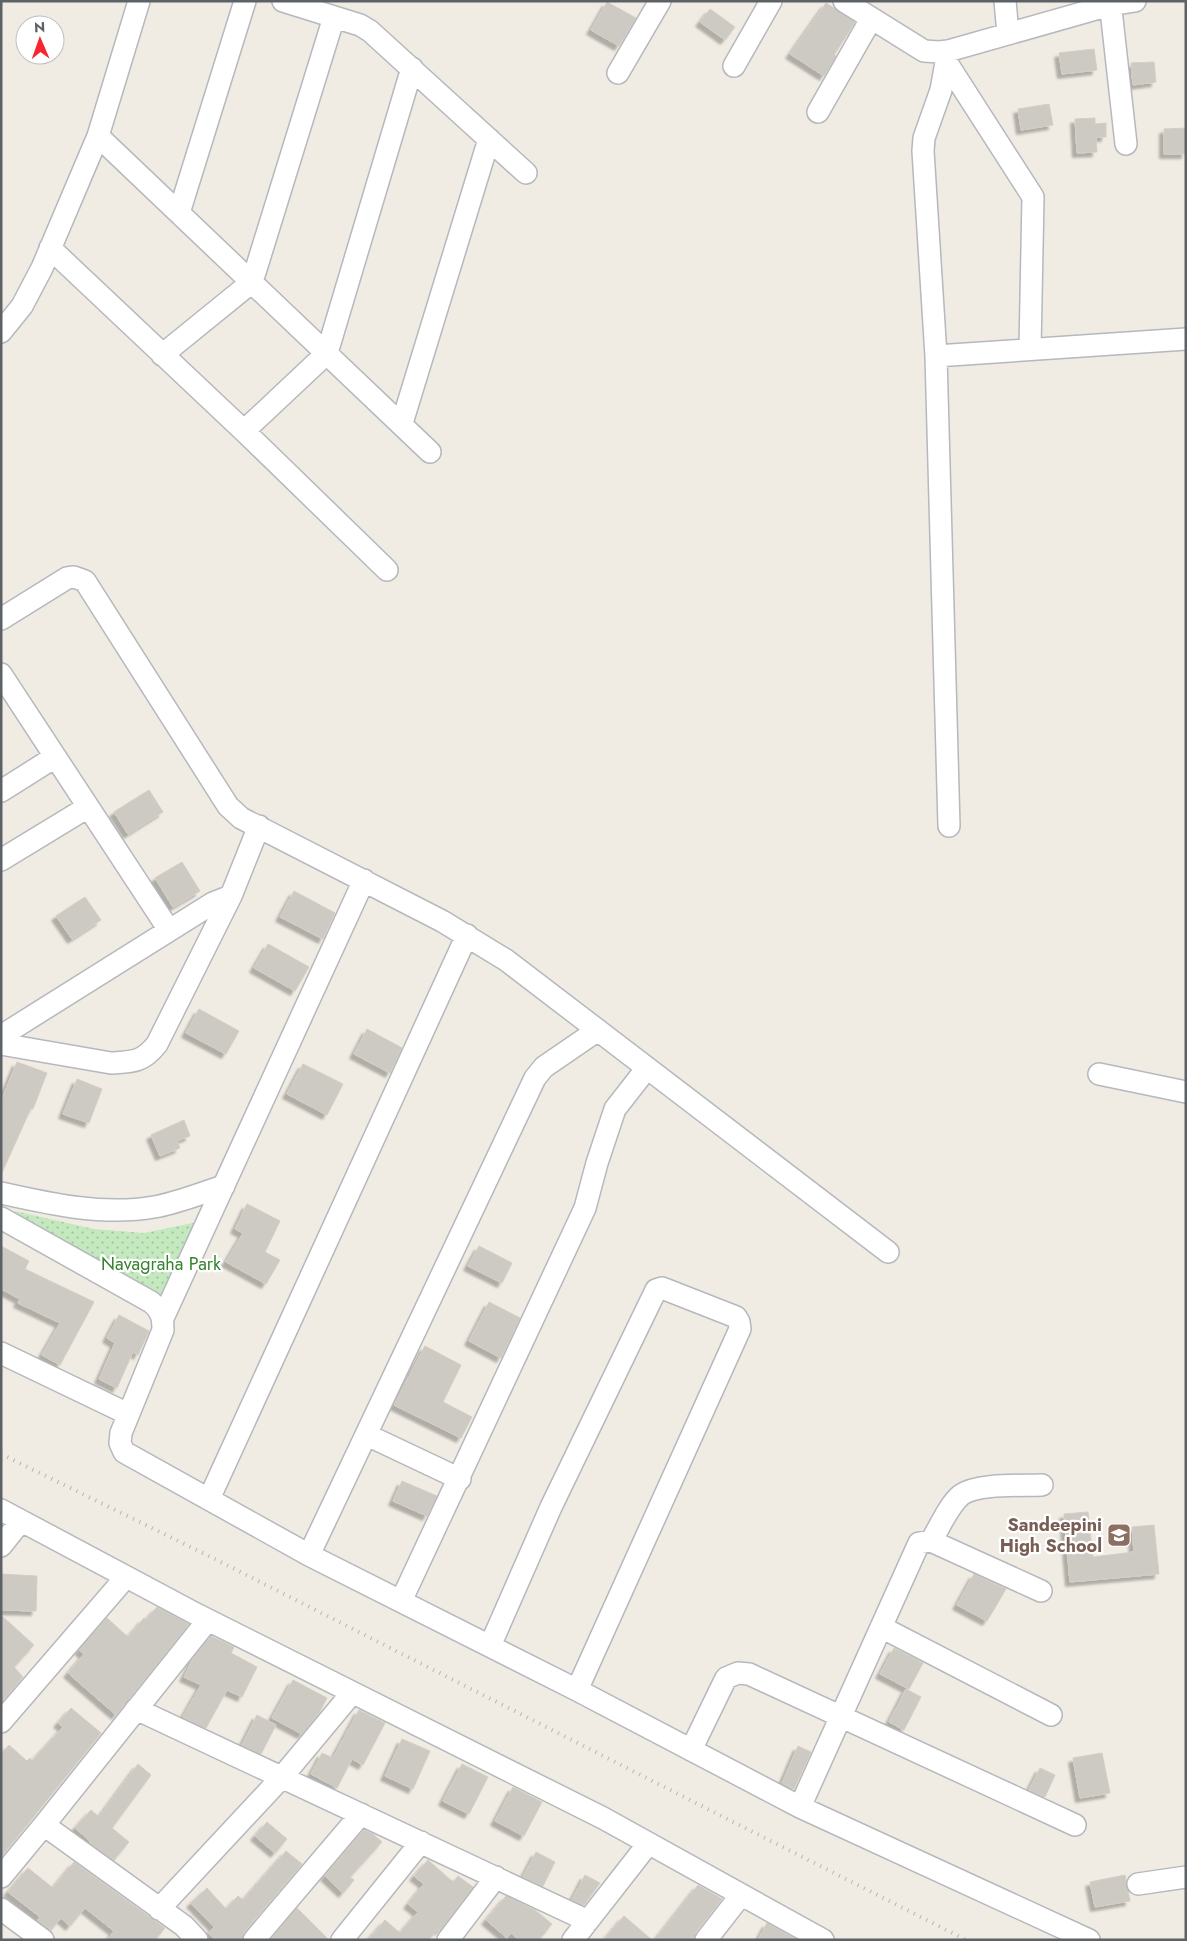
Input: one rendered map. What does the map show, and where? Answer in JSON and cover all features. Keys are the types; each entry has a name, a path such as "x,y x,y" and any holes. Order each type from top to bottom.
{"street":[{"path":"1,332 22,306 50,248 98,136 139,1"},
{"path":"179,213 245,1"},
{"path":"283,1 370,31 526,173"},
{"path":"618,73 660,1"},
{"path":"734,66 771,1"},
{"path":"1005,1 1008,34"},
{"path":"948,57 1008,34 1110,3 1135,1"},
{"path":"1110,3 1126,144"},
{"path":"818,112 859,8 924,51 938,52 948,57 1033,197 1030,350"},
{"path":"162,355 252,282 334,17"},
{"path":"948,57 941,90 924,138 923,151 936,356 949,826"},
{"path":"244,431 327,352 412,68"},
{"path":"98,136 402,423 430,452"},
{"path":"402,423 489,139"},
{"path":"50,248 244,431 387,570"},
{"path":"936,356 1186,339"},
{"path":"1,619 67,578 74,577 85,582 228,806 241,818 467,935 506,960 888,1252"},
{"path":"1,674 168,930"},
{"path":"1,791 55,756"},
{"path":"1,860 88,807"},
{"path":"1,1044 111,1063 142,1059 157,1044 230,896 259,826"},
{"path":"364,880 163,1318 163,1330 121,1433 120,1443 124,1452 310,1555 577,1690 800,1807 1089,1940"},
{"path":"1,1036 168,930 213,903 230,896"},
{"path":"209,1499 467,935"},
{"path":"310,1555 535,1078 544,1067 598,1030"},
{"path":"401,1601 460,1479 585,1208 597,1163 616,1109 647,1068"},
{"path":"1100,1074 1186,1092"},
{"path":"1,1193 44,1202 112,1210 154,1207 224,1186"},
{"path":"1,1218 151,1302 158,1308 163,1318"},
{"path":"490,1646 551,1507 656,1290 662,1288 736,1317 740,1329 577,1690"},
{"path":"1,1353 128,1414"},
{"path":"367,1435 460,1479"},
{"path":"931,1541 962,1494 979,1488 1042,1485"},
{"path":"1,1510 208,1620 603,1818 823,1940"},
{"path":"1,1546 21,1521"},
{"path":"800,1807 918,1543 931,1541 1041,1591"},
{"path":"1,1722 126,1577"},
{"path":"1,1876 208,1620"},
{"path":"881,1627 1051,1715"},
{"path":"691,1750 726,1678 731,1675 749,1674 1076,1825"},
{"path":"159,1908 282,1777 352,1693"},
{"path":"136,1710 588,1920"},
{"path":"254,1940 361,1814"},
{"path":"44,1825 184,1926 197,1940"},
{"path":"342,1940 421,1842"},
{"path":"573,1940 648,1844"},
{"path":"448,1940 496,1877"},
{"path":"1138,1884 1186,1877"},
{"path":"706,1940 741,1894"},
{"path":"1,1909 43,1940"}],"green space":[{"name":"Navagraha Park","path":"15,1211 94,1229 144,1233 217,1218 178,1310 7,1222"}],"building":[{"path":"607,2 636,18 619,46 591,30"},
{"path":"826,3 855,22 834,55 836,56 824,76 790,54"},
{"path":"710,9 735,27 725,40 700,22"},
{"path":"1094,49 1097,70 1062,74 1059,53"},
{"path":"1154,62 1156,82 1133,85 1131,63"},
{"path":"1049,104 1053,125 1021,130 1018,109"},
{"path":"1095,118 1095,124 1106,123 1106,137 1096,137 1097,152 1077,153 1075,119"},
{"path":"1186,128 1186,154 1164,154 1164,129"},
{"path":"149,790 163,812 128,834 114,812"},
{"path":"182,862 200,891 173,907 155,878"},
{"path":"294,891 335,913 323,939 280,917"},
{"path":"85,897 101,920 72,939 56,916"},
{"path":"268,944 309,967 295,991 254,968"},
{"path":"199,1009 239,1031 226,1054 186,1033"},
{"path":"367,1029 402,1048 390,1073 354,1054"},
{"path":"17,1062 47,1073 33,1109 31,1108 1,1175 1,1101"},
{"path":"303,1064 343,1084 327,1115 287,1094"},
{"path":"77,1079 102,1089 89,1123 63,1114"},
{"path":"184,1120 190,1136 177,1141 180,1148 160,1156 151,1135"},
{"path":"247,1204 280,1221 265,1252 280,1260 266,1284 226,1262 243,1233 235,1229"},
{"path":"1,1246 29,1261 25,1269 94,1302 60,1365 42,1355 60,1323 18,1303 20,1299 1,1289"},
{"path":"479,1246 512,1263 502,1283 468,1266"},
{"path":"489,1302 520,1318 501,1358 469,1341"},
{"path":"119,1315 149,1331 138,1355 133,1352 117,1388 99,1379 115,1343 107,1338"},
{"path":"425,1346 461,1365 443,1402 472,1417 461,1438 394,1405"},
{"path":"402,1481 437,1496 427,1516 393,1501"},
{"path":"1088,1512 1093,1557 1134,1552 1132,1527 1154,1525 1159,1574 1070,1582 1064,1514"},
{"path":"1,1574 37,1576 36,1611 1,1610"},
{"path":"974,1574 1006,1589 987,1621 957,1605"},
{"path":"157,1607 189,1624 116,1715 68,1673 84,1654 79,1650 107,1618 128,1637 144,1618 146,1620"},
{"path":"1,1615 34,1645 14,1667 23,1677 1,1703"},
{"path":"211,1636 234,1647 231,1653 257,1667 242,1697 227,1690 206,1728 183,1717 201,1685 184,1677 193,1659"},
{"path":"894,1648 923,1663 909,1689 880,1674"},
{"path":"293,1680 327,1698 319,1713 302,1734 272,1718"},
{"path":"906,1689 921,1697 904,1730 889,1722"},
{"path":"71,1708 101,1733 1,1857 1,1754 9,1745 27,1761 30,1758 32,1761 63,1727 58,1723"},
{"path":"359,1710 385,1723 363,1765 352,1759 337,1788 311,1774 322,1753 333,1758"},
{"path":"257,1715 276,1725 261,1754 242,1745"},
{"path":"402,1739 430,1751 413,1789 385,1776"},
{"path":"798,1746 811,1752 794,1789 782,1783"},
{"path":"1102,1753 1110,1793 1080,1798 1073,1758"},
{"path":"138,1764 151,1775 112,1828 129,1842 114,1860 89,1842 75,1828 91,1810 99,1817"},
{"path":"462,1764 488,1777 469,1814 443,1801"},
{"path":"1040,1768 1055,1775 1045,1797 1029,1790"},
{"path":"513,1787 542,1802 524,1836 495,1821"},
{"path":"267,1822 287,1839 275,1853 255,1836"},
{"path":"364,1830 373,1834 382,1842 350,1877 354,1880 343,1893 325,1876"},
{"path":"286,1851 302,1864 244,1932 242,1940 215,1940 208,1933 214,1927 191,1903 207,1888 226,1909 238,1896 243,1900"},
{"path":"536,1852 555,1862 543,1886 523,1877"},
{"path":"428,1860 453,1882 458,1876 473,1887 440,1930 438,1929 428,1940 368,1940 385,1920 400,1933 418,1912 408,1904 424,1884 414,1876"},
{"path":"74,1862 165,1928 155,1940 107,1940 114,1931 85,1908 70,1926 61,1918 51,1930 37,1920 40,1917 8,1892 28,1868 53,1888"},
{"path":"585,1875 600,1883 584,1905 572,1900"},
{"path":"1125,1875 1130,1901 1095,1907 1090,1882"},
{"path":"698,1885 722,1899 696,1932 694,1940 655,1940"},
{"path":"506,1896 535,1910 552,1924 539,1940 519,1940 511,1933 507,1938 486,1920"},
{"path":"297,1908 329,1940 271,1940"},
{"path":"624,1916 652,1940 604,1940"},
{"path":"767,1923 797,1940 758,1940"}],"railway":[{"path":"1,1454 211,1557 966,1940"}],"place":[{"name":"Sandeepini High School","path":"1119,1535"}]}
